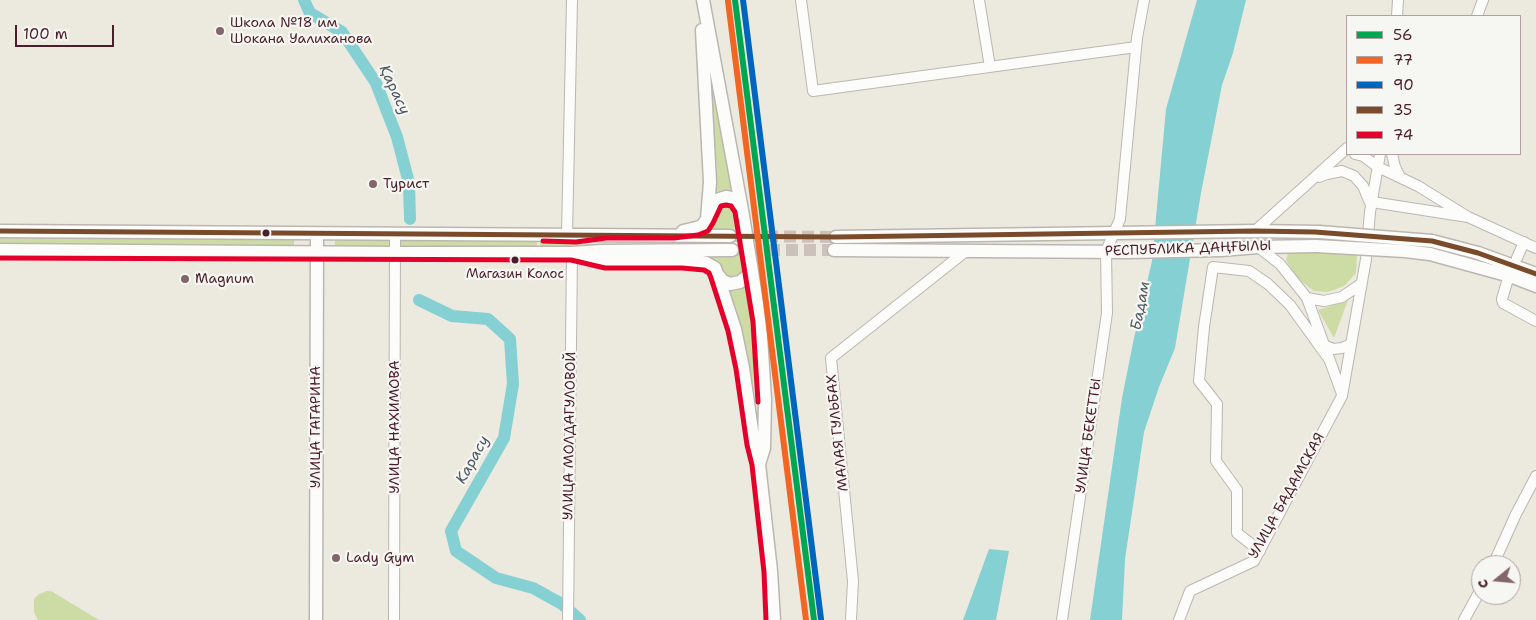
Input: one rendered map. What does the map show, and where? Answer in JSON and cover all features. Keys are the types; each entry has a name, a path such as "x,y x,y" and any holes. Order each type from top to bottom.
{"main road":[{"path":"702,0 710,182 707,219"},
{"path":"702,0 742,210 760,321 765,398 764,448 759,464"},
{"path":"571,235 605,231 685,230 702,226 716,200 726,196 736,199 742,210"},
{"path":"0,231 730,236"},
{"name":"РЕСПУБЛИКА ДАҢҒЫЛЫ","path":"836,237 1255,231 1319,232 1431,248 1478,252 1536,274"},
{"name":"УЛИЦА ГАГАРИНА","path":"316,620 317,234"},
{"name":"РЕСПУБЛИКА ДАҢҒЫЛЫ","path":"834,250 1109,251 1220,250 1258,246 1316,246 1405,251 1431,248 1536,286"},
{"path":"0,250 395,253 572,253 732,250"},
{"path":"572,253 606,261 695,261 706,263 715,268 735,330 743,368 754,444 759,464 771,571 774,620"},
{"path":"718,276 730,284 740,282 752,272"}],"street":[{"path":"571,235 572,0"},
{"path":"801,0 813,91 1136,47"},
{"path":"979,0 990,66"},
{"path":"1109,251 1120,219 1136,47 1144,0"},
{"path":"1398,0 1398,15"},
{"path":"1478,15 1483,0"},
{"path":"1255,231 1346,150"},
{"path":"1359,155 1418,186 1468,217 1536,248"},
{"name":"УЛИЦА БАДАМСКАЯ","path":"1179,620 1190,591 1254,561 1342,396 1366,258 1380,155"},
{"path":"1392,155 1394,167 1400,177"},
{"path":"1314,179 1342,171 1354,176 1363,186 1372,204 1468,217"},
{"path":"1429,212 1434,203 1434,196"},
{"name":"УЛИЦА НАХИМОВА","path":"394,620 395,234"},
{"path":"1517,258 1524,242"},
{"path":"1258,246 1280,264 1307,298 1342,396"},
{"path":"1280,264 1284,246"},
{"name":"МАЛАЯ ГУЛЬБАХ","path":"851,620 853,581 831,358 966,250"},
{"name":"УЛИЦА БЕКЕТТЫ","path":"1062,620 1107,313 1109,251"},
{"name":"УЛИЦА МОЛДАГУЛОВОЙ","path":"568,619 572,253"},
{"path":"1260,551 1237,533 1237,490 1216,461 1216,404 1199,381 1204,327 1213,267 1249,271 1268,284 1290,305 1329,359"},
{"path":"1507,282 1502,299 1503,303 1536,321"},
{"path":"1307,298 1324,301 1342,297 1361,284"},
{"path":"1324,345 1333,349 1351,344"},
{"path":"1498,555 1536,476"},
{"path":"1464,620 1472,605"}],"green space":[{"path":"709,68 733,192 723,190 715,192 717,170"},
{"path":"726,202 733,205 737,214 739,234 690,235 718,205"},
{"path":"0,238 294,240 294,246 0,244"},
{"path":"335,240 390,240 390,247 335,247"},
{"path":"400,240 537,241 537,248 400,247"},
{"path":"540,241 593,244 540,248"},
{"path":"1295,249 1357,253 1356,273 1344,286 1328,292 1314,291 1297,278 1286,260 1288,253"},
{"path":"742,256 744,268 741,273 730,278 701,257"},
{"path":"746,287 754,341 753,431 727,290"},
{"path":"1348,300 1334,338 1318,310"},
{"path":"51,591 99,620 38,620 34,612 34,599 39,594"}],"water":[{"path":"1197,0 1246,0 1233,53 1222,85 1201,193 1175,348 1159,387 1144,432 1125,559 1122,620 1090,620 1122,398 1152,261 1166,109"},
{"path":"989,549 1009,551 996,620 963,620"}],"waterway":[{"name":"Қарасу","path":"304,0 310,13 342,32 376,83 397,137 409,183 410,219"},
{"name":"Карасу","path":"419,300 452,316 488,319 510,339 513,384 504,438 451,531 456,551 496,578 533,588 562,604 580,620"}],"tunnel":[{"path":"730,236 836,237"},
{"path":"732,250 834,250"}],"transit line":[{"name":"56","path":"735,0 814,620"},
{"name":"90","path":"743,0 821,619"},
{"name":"77","path":"728,1 806,620"},
{"name":"74","path":"543,241 576,242 606,238 674,238 698,235 708,231 721,206 731,206 735,212 753,322 758,402"},
{"name":"35","path":"0,231 836,237 1255,231 1315,232 1432,241 1478,253 1536,274"},
{"name":"74","path":"0,258 571,260 605,268 682,268 704,270 709,273 711,278 728,331 736,369 747,445 752,465 764,572 766,620"}],"place":[{"name":"Школа №18 им Шокана Уалиханова","path":"220,31"},
{"name":"Турист","path":"373,184"},
{"name":"Магазин Колос","path":"515,260"},
{"name":"Magnum","path":"185,279"},
{"name":"Lady Gym","path":"336,558"}],"water label":[{"name":"Бадам","path":"1141,306"}]}
